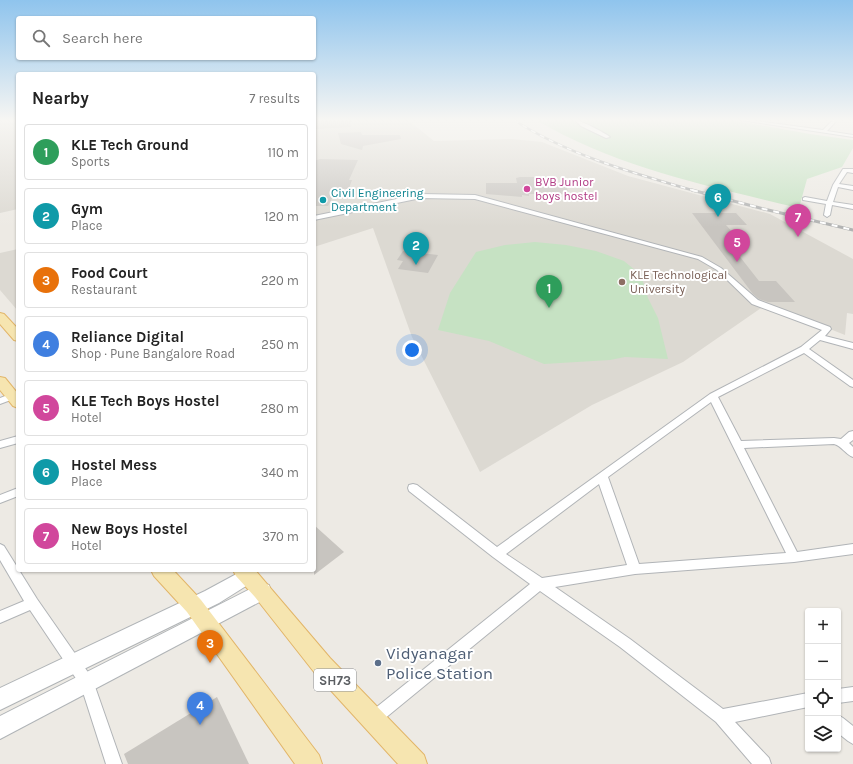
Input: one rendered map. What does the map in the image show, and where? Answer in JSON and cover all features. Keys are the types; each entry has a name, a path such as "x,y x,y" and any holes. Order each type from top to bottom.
{"main road":[{"path":"0,317 16,336"},
{"path":"0,381 10,400"},
{"path":"163,572 200,614 310,764"},
{"path":"0,728 87,683 200,614 251,579"},
{"name":"SH73","path":"251,579 322,665 415,764"},
{"path":"0,699 73,663 200,614"}],"street":[{"path":"827,215 829,204 836,185 845,170 853,171"},
{"path":"836,185 853,188"},
{"path":"316,218 421,196 475,197 700,258 720,270 756,302 827,328 804,350 714,396 602,476 497,554"},
{"path":"805,199 853,207"},
{"path":"819,337 853,346"},
{"path":"804,350 853,384"},
{"path":"714,396 794,557"},
{"path":"843,442 853,434"},
{"path":"0,445 16,440"},
{"path":"738,445 834,441 843,442 853,453"},
{"path":"602,476 635,569"},
{"path":"413,488 497,554 625,643 720,717 763,764"},
{"path":"0,499 16,493"},
{"path":"0,549 32,603 87,683 114,764"},
{"path":"374,719 540,584 635,569 794,557 853,549"},
{"path":"0,617 32,603"},
{"path":"841,696 853,694"},
{"path":"720,717 805,701"},
{"path":"841,726 853,736"}],"shaded area":[{"path":"0,156 16,156 16,209 0,213"},
{"name":"KLE Technological University","path":"316,156 577,156 628,176 770,214 853,259 853,314 847,313 845,335 767,304 683,362 592,405 480,472 412,337 373,228 316,246"},
{"path":"16,249 16,309 0,290 0,253"}],"green space":[{"path":"611,156 849,156 842,167 807,179 799,208 697,183"},
{"path":"535,242 566,245 596,251 624,261 641,275 648,298 658,318 668,359 625,357 610,360 544,364 489,341 438,330 450,293 476,252 505,245"}],"building":[{"path":"320,159 358,160 349,180 352,180 348,191 336,191 328,206 316,206 316,160"},
{"name":"BVB Junior boys hostel","path":"542,177 542,184 566,185 569,194 529,194 529,196 522,195 522,197 486,194 486,183 517,183 516,178"},
{"path":"692,213 736,213 747,225 726,225 743,244 730,244 759,281 776,281 795,302 768,302 759,299 753,294"},
{"path":"403,251 438,255 428,273 398,269 403,261 397,260"},
{"path":"316,527 344,552 314,575 314,572 316,572"},
{"path":"217,697 249,764 128,764 124,754"}],"railway":[{"path":"586,156 625,170 695,191"},
{"path":"692,190 853,230"}],"place":[{"name":"BVB Junior boys hostel","path":"527,189"},
{"name":"Civil Engineering Department","path":"323,200"},
{"name":"Hostel Mess","path":"718,217"},
{"name":"New Boys Hostel","path":"798,237"},
{"name":"KLE Tech Boys Hostel","path":"737,262"},
{"name":"Gym","path":"416,265"},
{"name":"KLE Technological University","path":"622,282"},
{"name":"KLE Tech Ground","path":"549,308"},
{"name":"Food Court","path":"210,663"},
{"name":"Vidyanagar Police Station","path":"378,663"},
{"name":"Reliance Digital","path":"200,725"}]}
